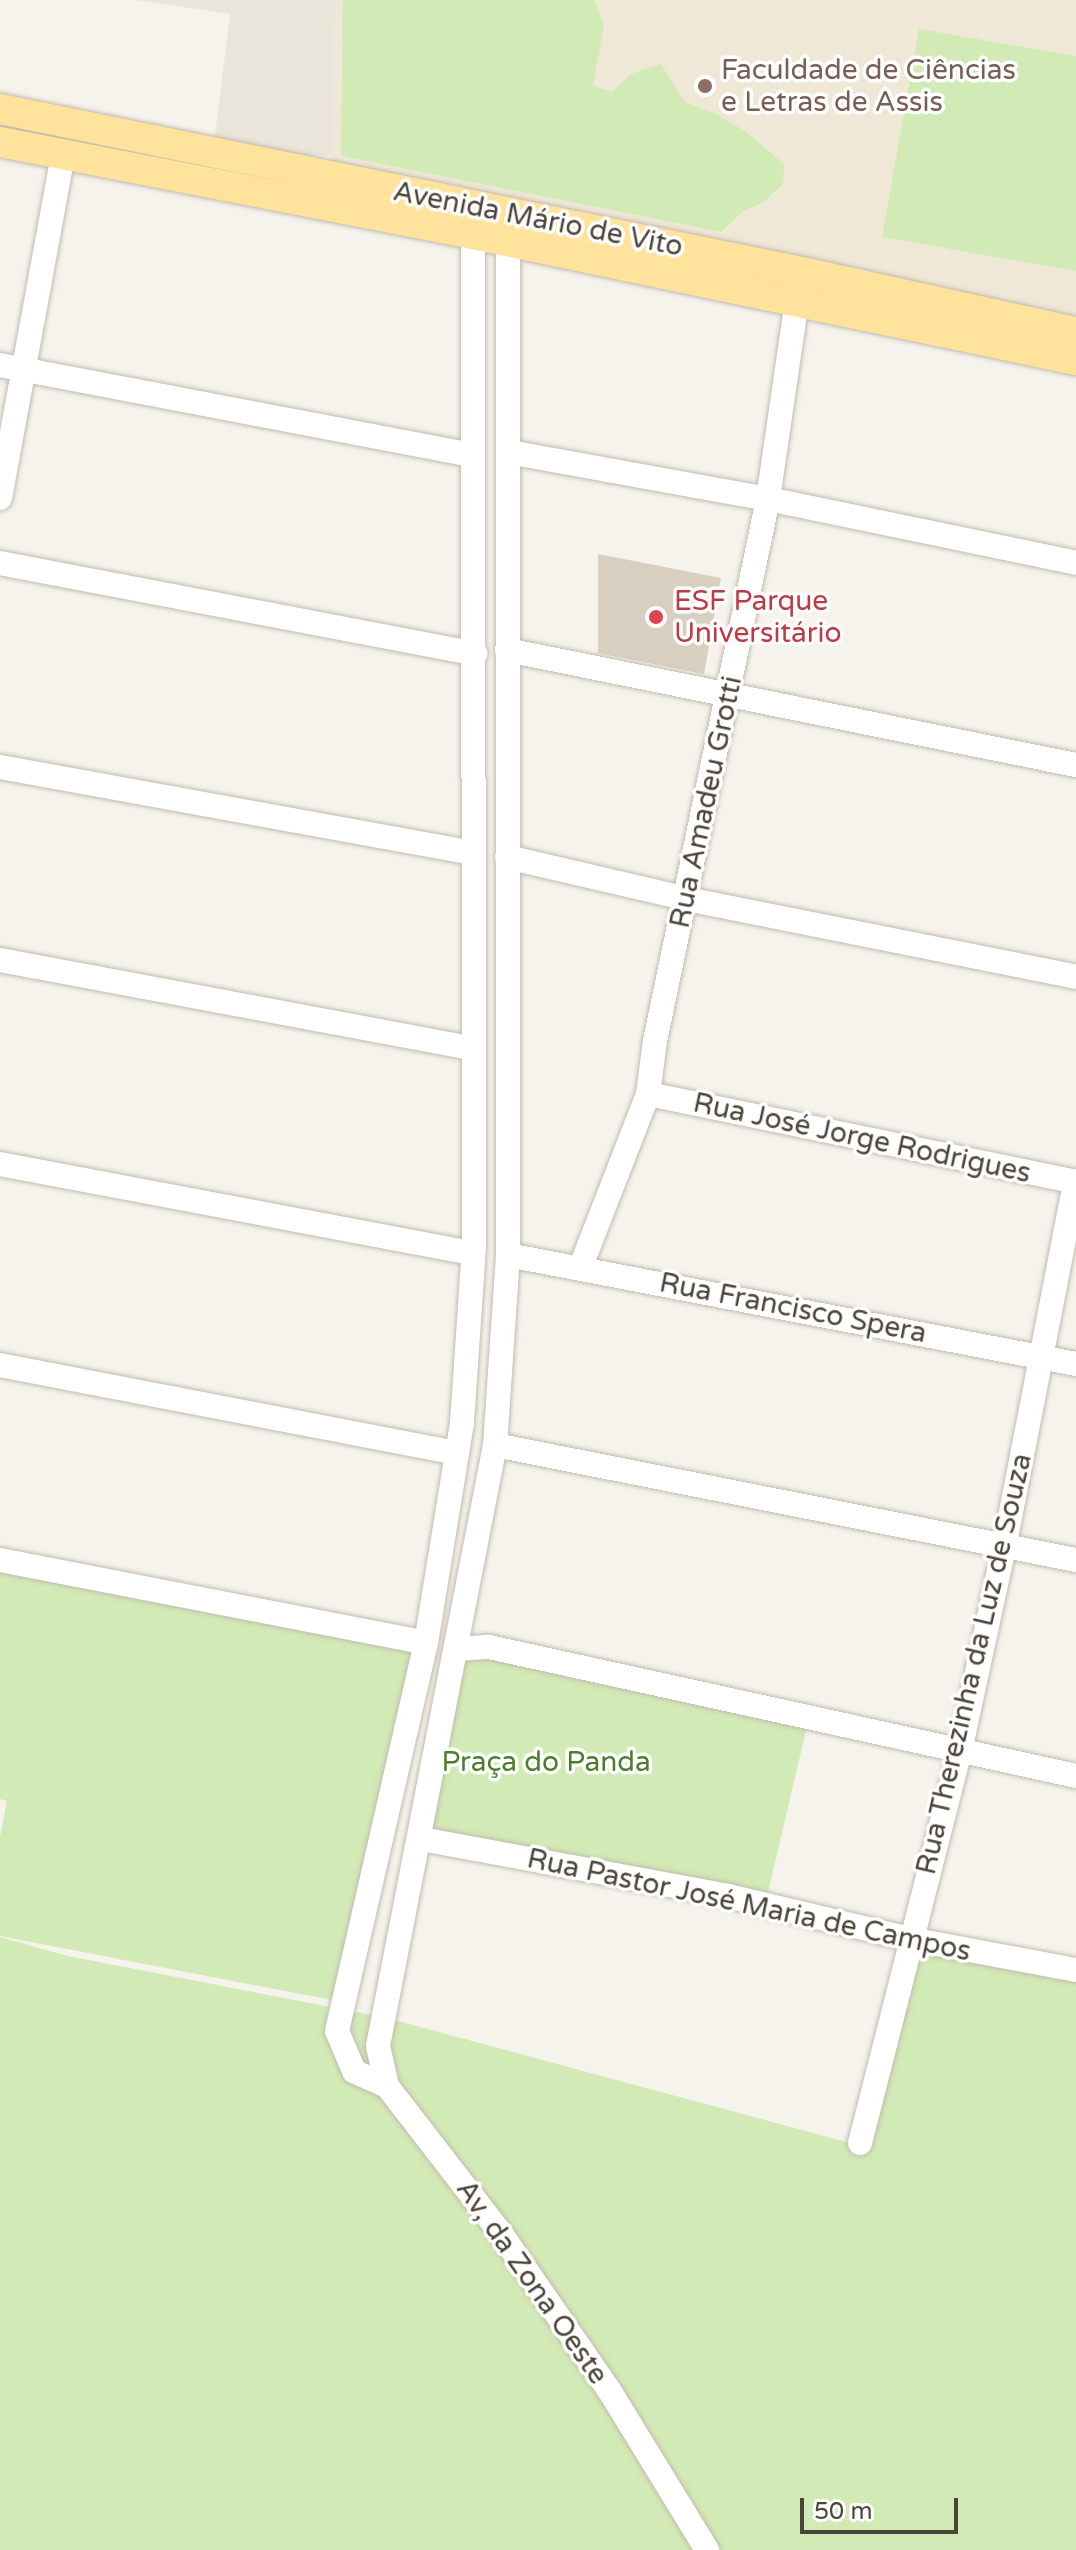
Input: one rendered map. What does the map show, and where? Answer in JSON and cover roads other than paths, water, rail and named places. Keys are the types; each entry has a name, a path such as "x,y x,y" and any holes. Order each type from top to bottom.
{"main road":[{"name":"Avenida Mário de Vito","path":"0,109 796,304 1076,360"},
{"name":"Avenida Mário de Vito","path":"0,142 473,234 524,235 802,272 1076,332"}],"street":[{"path":"0,498 12,367 63,154"},
{"path":"387,2086 354,2071 337,2031 426,1643 457,1453 473,1253 473,234"},
{"name":"Av, da Zona Oeste","path":"524,235 509,452 508,1255 495,1445 421,1839 378,2046 387,2086 502,2235 609,2390 707,2550"},
{"name":"Rua Amadeu Grotti","path":"581,1266 648,1094 655,1041 768,499 802,272"},
{"path":"12,367 472,455"},
{"path":"509,452 768,499 1076,563"},
{"path":"0,563 475,654"},
{"path":"507,650 1076,765"},
{"path":"0,767 473,853"},
{"path":"473,853 481,841 488,838 502,843 507,857 687,899 1076,977"},
{"path":"0,960 471,1048"},
{"name":"Rua José Jorge Rodrigues","path":"648,1094 1076,1182"},
{"path":"0,1164 473,1253"},
{"name":"Rua Therezinha da Luz de Souza","path":"860,2143 960,1751 1005,1543 1076,1182"},
{"path":"473,1253 481,1268 493,1271 503,1265 508,1255"},
{"name":"Rua Francisco Spera","path":"508,1255 581,1266 1076,1364"},
{"path":"0,1365 457,1453"},
{"path":"495,1445 1005,1543 1076,1560"},
{"path":"0,1560 426,1643"},
{"path":"426,1643 428,1653 436,1660 451,1658 457,1649 489,1647 1076,1776"},
{"name":"Rua Pastor José Maria de Campos","path":"421,1839 728,1896 910,1939 1076,1970"}],"place":[{"name":"Faculdade de Ciências e Letras de Assis","path":"705,86"},
{"name":"ESF Parque Universitário","path":"656,617"}],"park label":[{"name":"Praça do Panda","path":"546,1762"}]}
